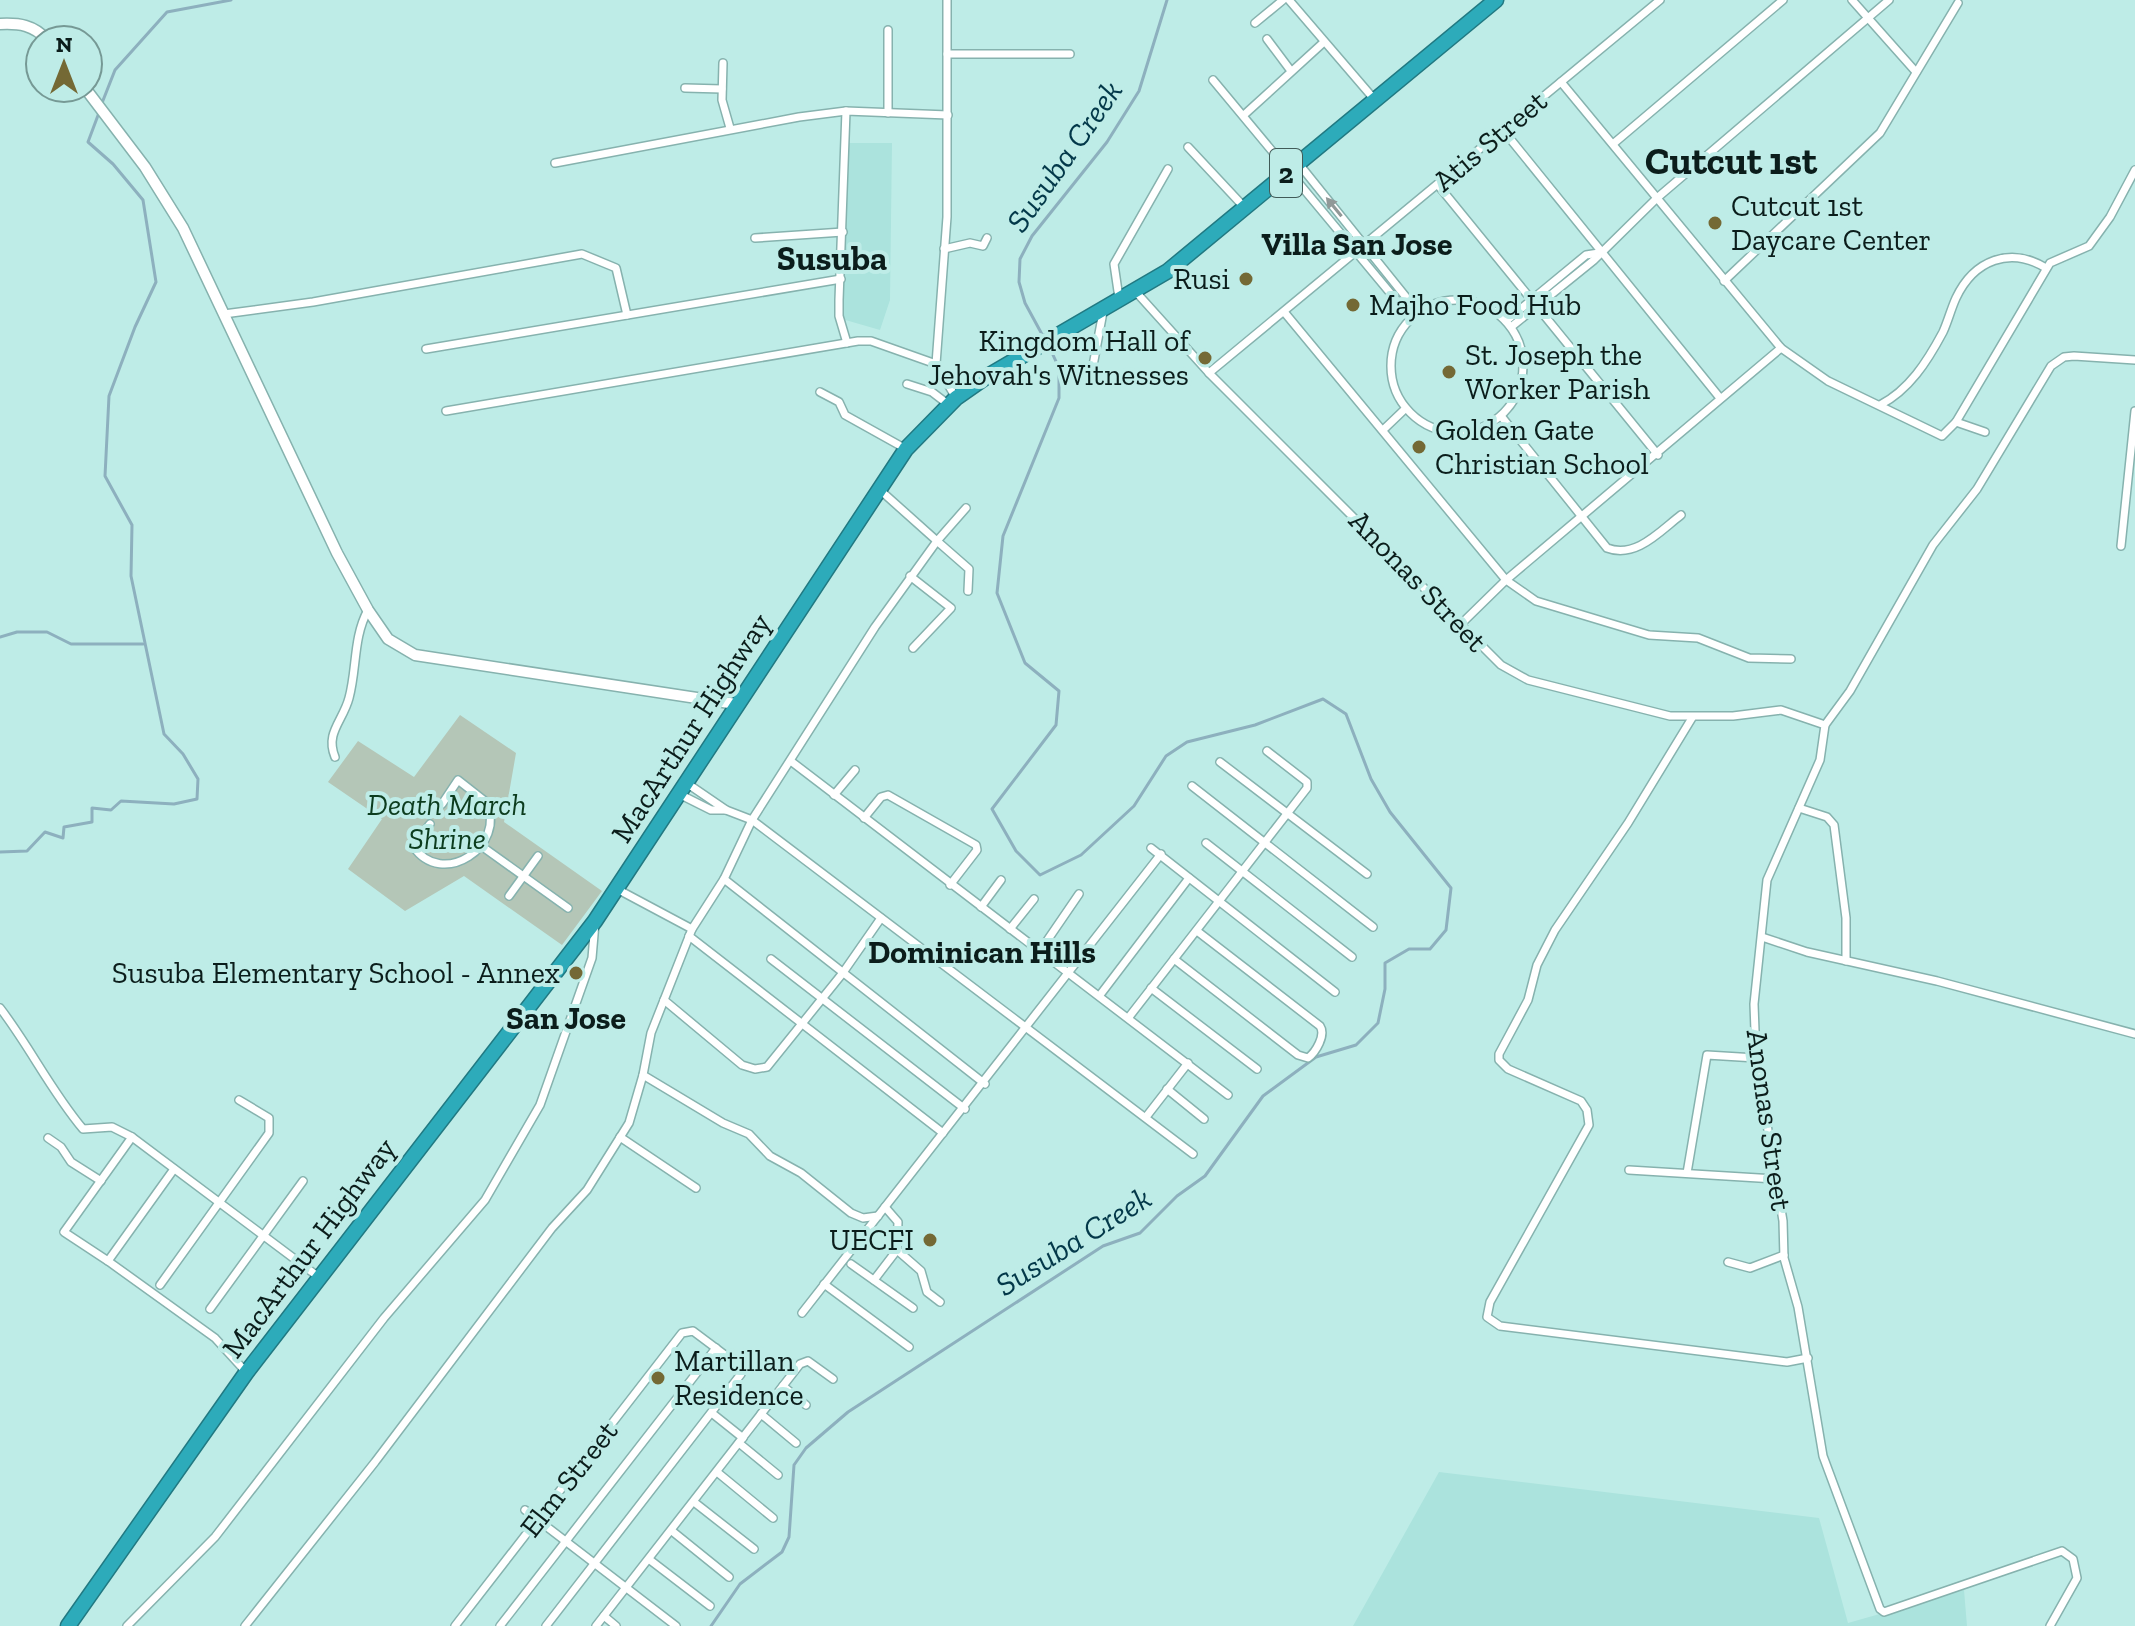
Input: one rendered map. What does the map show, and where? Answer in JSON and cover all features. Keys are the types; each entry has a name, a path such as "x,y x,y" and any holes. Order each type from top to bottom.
{"highway":[{"name":"MacArthur Highway","path":"68,1626 246,1373 595,921 906,449 953,402 1026,355 1136,292 1245,208 1496,0"}],"street":[{"path":"947,0 944,249 936,364 953,402"},
{"path":"1255,23 1283,0"},
{"path":"1289,0 1374,99"},
{"name":"Atis Street","path":"1209,373 1660,0"},
{"path":"1613,144 1783,0"},
{"path":"1852,0 1916,72"},
{"path":"1508,324 1586,255 1599,253 1657,198 1889,0"},
{"path":"1724,281 1880,133 1958,3"},
{"path":"0,24 24,25"},
{"path":"888,30 888,113"},
{"path":"1267,39 1291,71"},
{"path":"1245,114 1324,42"},
{"path":"947,54 1070,54"},
{"path":"723,63 724,114 730,128"},
{"path":"1213,80 1293,166 1360,248 1418,312"},
{"path":"1561,82 1781,348 1828,381 1942,436 1956,422 2046,268 2055,258 2089,246 2110,217 2134,173"},
{"path":"685,88 722,89"},
{"path":"97,104 118,129 183,228 368,610 388,639 415,655 736,704"},
{"path":"555,163 730,128 846,111 948,115"},
{"path":"846,111 839,316 847,343"},
{"path":"1503,130 1599,253 1720,398"},
{"path":"1188,147 1245,208"},
{"path":"1120,301 1114,264 1168,169"},
{"path":"1438,185 1658,455"},
{"path":"755,238 843,232"},
{"path":"944,249 970,243 983,246 987,238"},
{"path":"1360,248 1411,318"},
{"path":"224,314 313,302 582,254 616,268 627,315"},
{"path":"1880,405 1898,395 1929,357 1957,297 1976,269 1986,262 2017,257 2046,268"},
{"path":"426,349 841,279"},
{"name":"Anonas Street","path":"1136,292 1209,373 1501,665 1528,680 1670,716 1692,718 1781,710 1825,725 1820,760 1767,880 1754,1004 1756,1058 1785,1233 1784,1255 1790,1269 1808,1358 1823,1456 1880,1609 1884,1612 2062,1551 2073,1559 2077,1578 2050,1626"},
{"path":"1451,300 1471,301 1490,308 1508,324 1520,344 1521,383 1513,401 1501,416 1483,427 1462,432 1441,430 1421,422 1405,409 1395,390 1390,370 1392,349 1418,312 1451,300"},
{"path":"1092,371 1103,309"},
{"path":"1285,313 1506,580 1536,601 1649,635 1698,638 1749,658 1791,659"},
{"path":"446,411 847,343 871,341 936,364"},
{"path":"1460,625 1506,580 1658,455 1781,348"},
{"path":"1825,725 1850,691 1933,545 1977,489 2051,366 2064,357 2074,356 2135,360"},
{"path":"907,384 953,402"},
{"path":"820,392 839,402 845,415 906,449"},
{"path":"1894,412 1898,395"},
{"path":"1383,430 1405,409"},
{"path":"2121,546 2131,494 2135,411"},
{"path":"1501,416 1607,548 1625,551 1637,548 1681,515"},
{"path":"1956,422 1985,432"},
{"path":"880,490 969,569 968,591"},
{"path":"245,1626 375,1462 552,1228 587,1190 629,1123 651,1033 690,933 724,879 752,820 910,576 966,508"},
{"path":"910,576 951,608 913,648"},
{"path":"335,757 330,746 332,733 348,702 360,623 368,610"},
{"path":"1692,718 1636,810 1555,930 1537,965 1528,1000 1499,1054 1499,1060 1508,1069 1581,1101 1587,1110 1589,1125 1490,1302 1487,1317 1500,1326 1659,1348 1787,1362 1808,1358"},
{"path":"1129,1017 1307,788 1307,782 1267,751"},
{"path":"792,762 1228,1095"},
{"path":"1220,762 1367,874"},
{"path":"834,795 855,770"},
{"path":"430,824 413,846 429,861 446,865 461,862 480,845 491,815 481,796 458,780 442,804"},
{"path":"1192,786 1373,927"},
{"path":"684,790 711,810 726,810"},
{"path":"684,790 752,820 1193,1154"},
{"path":"864,818 881,797 888,795 976,845 977,850 950,885"},
{"path":"1799,808 1827,817 1834,825 1845,901 1846,961"},
{"path":"1206,843 1352,957"},
{"path":"480,845 568,908"},
{"path":"1151,848 1335,992"},
{"path":"802,1313 985,1084 1161,854"},
{"path":"509,896 538,856"},
{"path":"1100,995 1189,878"},
{"path":"724,879 985,1084"},
{"path":"981,907 1001,880"},
{"path":"617,889 690,933 801,1025 943,1133"},
{"path":"1040,951 1079,894"},
{"path":"1010,929 1034,899"},
{"path":"664,1000 742,1065 755,1069 771,1064 842,974 881,918"},
{"path":"127,1626 215,1537 384,1318 485,1200 540,1105 557,1063 592,958 595,921"},
{"path":"1174,959 1298,1055 1308,1058 1312,1055 1322,1035 1320,1026 1197,931"},
{"path":"1762,937 2135,1034"},
{"path":"771,959 965,1109"},
{"path":"1151,988 1257,1069"},
{"path":"0,1008 25,1041 60,1101 83,1129 112,1127 132,1137 321,1279"},
{"path":"1687,1173 1705,1059 1710,1054 1756,1058"},
{"path":"1146,1117 1188,1063"},
{"path":"643,1075 723,1123 749,1134 770,1156 801,1173 851,1213 863,1218 878,1216"},
{"path":"1167,1089 1204,1119"},
{"path":"160,1285 258,1152 271,1126 265,1114 239,1100"},
{"path":"132,1137 64,1232 215,1338 246,1373"},
{"path":"620,1137 696,1188"},
{"path":"48,1138 61,1147 71,1162 101,1181"},
{"path":"108,1261 174,1169"},
{"path":"1629,1170 1775,1179"},
{"path":"210,1309 303,1181"},
{"path":"874,1280 897,1250 898,1222 885,1207"},
{"path":"897,1250 921,1271 927,1292 940,1302"},
{"path":"1728,1262 1750,1268 1784,1255"},
{"path":"851,1264 913,1308"},
{"path":"824,1284 909,1347"},
{"name":"Elm Street","path":"455,1626 682,1333 693,1331 716,1348"},
{"path":"500,1626 716,1348 742,1371 713,1414 546,1626"},
{"path":"596,1626 804,1361 833,1379"},
{"path":"783,1386 806,1405"},
{"path":"713,1414 778,1475"},
{"path":"761,1414 796,1443"},
{"path":"717,1472 773,1518"},
{"path":"694,1502 754,1549"},
{"path":"525,1510 676,1626"},
{"path":"672,1531 729,1577"},
{"path":"650,1560 710,1606"},
{"path":"604,1616 616,1626"}],"shaded area":[{"path":"847,143 892,143 890,300 880,330 842,319"},
{"path":"1439,1472 1819,1518 1848,1623 1964,1590 1967,1626 1353,1626"}],"green space":[{"name":"Death March Shrine","path":"460,715 516,753 504,822 602,891 562,945 464,876 405,911 348,869 382,819 328,782 358,741 414,777"}],"waterway":[{"path":"104,98 115,70 167,12 231,0"},
{"name":"Susuba Creek","path":"1044,338 1025,303 1019,282 1020,259 1032,236 1107,142 1139,91 1167,0"},
{"path":"0,852 27,851 45,832 63,838 64,827 92,822 92,808 111,810 121,801 174,804 197,799 198,779 183,754 164,734 131,576 132,525 105,476 109,396 156,282 143,200 113,164 88,142 100,110"},
{"name":"Susuba Creek","path":"711,1626 740,1584 782,1552 789,1537 794,1465 806,1448 848,1412 1103,1246 1140,1233 1177,1196 1205,1176 1263,1096 1316,1057 1356,1045 1378,1023 1385,989 1385,963 1409,949 1430,949 1446,930 1451,888 1390,812 1371,779 1346,714 1323,699 1255,725 1187,742 1166,756 1134,806 1081,855 1040,875 1016,851 992,809 1056,725 1059,691 1025,663 997,593 1003,536 1059,398 1059,368 1048,344"},
{"path":"0,637 17,632 47,632 71,644 143,644"}],"place":[{"name":"Cutcut 1st Daycare Center","path":"1715,223"},
{"name":"Rusi","path":"1246,279"},
{"name":"Majho Food Hub","path":"1353,305"},
{"name":"Kingdom Hall of Jehovah's Witnesses","path":"1205,358"},
{"name":"St. Joseph the Worker Parish","path":"1449,372"},
{"name":"Golden Gate Christian School","path":"1419,447"},
{"name":"Susuba Elementary School - Annex","path":"576,973"},
{"name":"UECFI","path":"930,1240"},
{"name":"Martillan Residence","path":"658,1378"}],"district":[{"name":"Cutcut 1st","path":"1731,161"},
{"name":"Villa San Jose","path":"1357,244"},
{"name":"Susuba","path":"832,258"},
{"name":"Dominican Hills","path":"982,952"},
{"name":"San Jose","path":"566,1018"}]}
